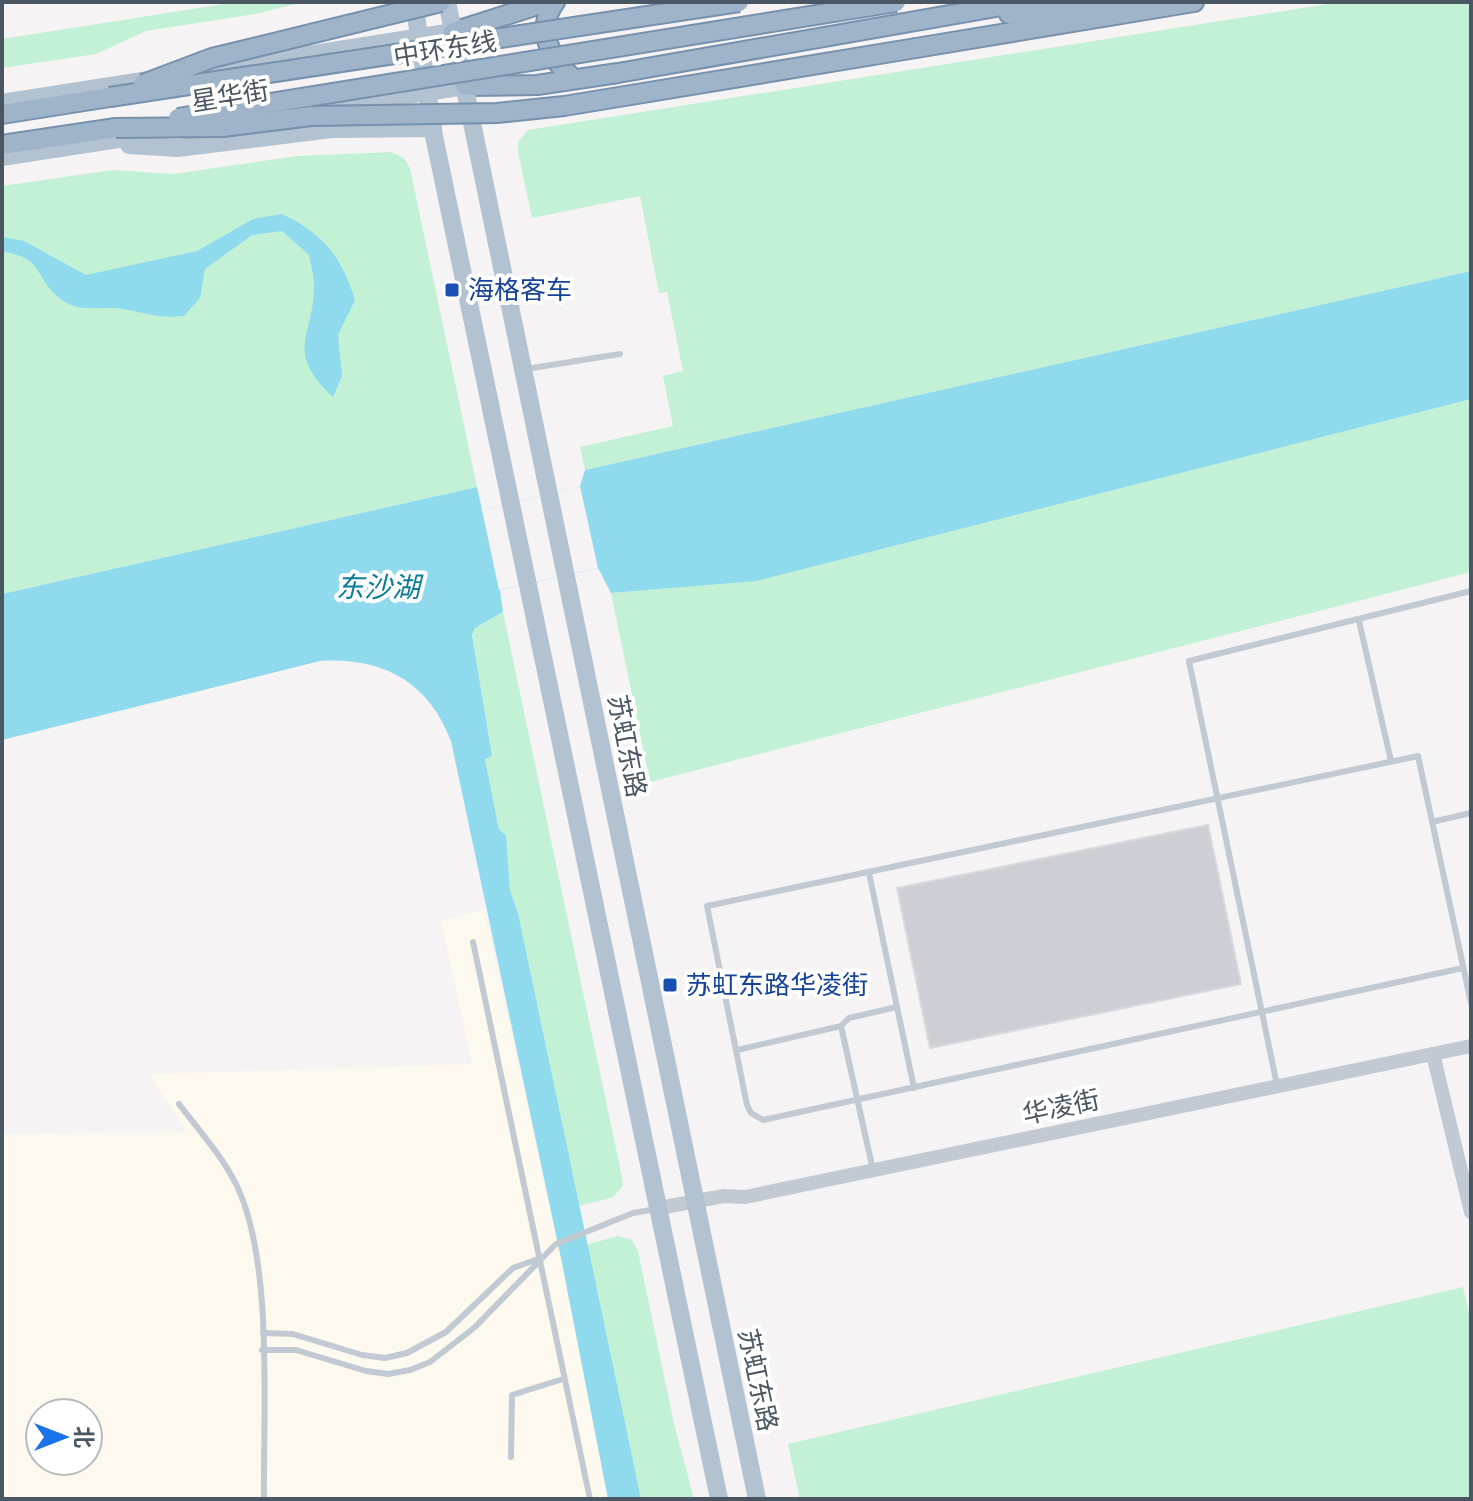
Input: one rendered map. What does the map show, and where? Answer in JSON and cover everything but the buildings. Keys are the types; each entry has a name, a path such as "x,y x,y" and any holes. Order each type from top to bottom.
{"highway":[{"path":"110,97 212,58 441,2"},
{"path":"453,32 547,2"},
{"path":"555,2 546,15 546,40 557,65 574,79"},
{"name":"中环东线","path":"2,114 739,2"},
{"name":"中环东线","path":"2,145 896,2"},
{"path":"465,86 493,88 574,79 1024,2"},
{"path":"922,20 1128,2"},
{"path":"116,128 223,127 311,116 519,110 1194,2"}],"main road":[{"path":"414,2 433,128 719,1499"},
{"name":"苏虹东路","path":"447,2 757,1499"},
{"name":"星华街","path":"2,103 453,32"},
{"name":"星华街","path":"2,157 465,86"},
{"path":"98,142 177,148 332,129 433,128"}],"street":[{"name":"华凌街","path":"659,1208 745,1197 1471,1046"},
{"path":"1433,1054 1471,1212"}],"lane":[{"path":"522,369 620,354"},
{"path":"1277,1086 1189,661 1471,591"},
{"path":"1359,621 1391,761"},
{"path":"1463,968 763,1120 756,1117 747,1105 707,906 1418,756 1471,1003"},
{"path":"1432,822 1471,813"},
{"path":"869,873 914,1088"},
{"path":"473,942 590,1499"},
{"path":"737,1050 841,1026 849,1018 897,1007"},
{"path":"841,1026 873,1170"},
{"path":"179,1104 236,1183 254,1235 263,1333 264,1499"},
{"path":"262,1350 296,1350 366,1371 388,1374 410,1370 430,1362 474,1328 494,1303 521,1283 538,1259 556,1244 594,1228 659,1208"},
{"path":"263,1333 293,1334 362,1355 385,1358 407,1353 446,1332 513,1268 538,1259"},
{"path":"511,1457 512,1395 563,1379"}],"shaded area":[{"path":"484,910 562,1263 608,1499 2,1499 2,1134 187,1132 149,1074 472,1064 441,920"}],"green space":[{"path":"237,2 304,2 255,14 146,31 96,54 2,68 2,39"},
{"path":"1341,2 1471,2 1471,271 585,470 580,447 673,426 663,376 683,371 667,292 659,293 640,196 532,218 518,152 518,142 528,130"},
{"path":"391,152 404,158 410,168 477,487 2,594 2,186 113,170 173,174 297,156"},
{"path":"1471,399 1471,572 650,782 611,593 756,580"},
{"path":"503,612 622,1177 623,1186 613,1197 579,1206 518,913 510,890 506,835 499,830 485,759 492,756 472,635 475,628"},
{"path":"618,1236 632,1240 638,1251 674,1424 694,1499 641,1499 585,1245"},
{"path":"1463,1287 1471,1321 1471,1499 800,1499 788,1444"}],"water":[{"path":"282,214 309,230 329,248 344,271 355,300 338,335 342,376 333,397 318,381 305,355 314,286 309,255 282,231 252,235 205,269 200,298 184,316 175,317 72,305 49,288 26,258 2,251 2,237 24,241 86,275 197,251 253,219"},
{"name":"东沙湖","path":"1471,271 1471,399 756,581 611,593 598,568 500,590 503,612 475,628 472,635 492,756 485,759 499,830 506,835 510,890 518,913 641,1499 608,1499 562,1263 451,741 430,703 416,688 383,669 363,663 320,661 2,740 2,594 477,487 482,510 580,486 585,470"}],"pier":[{"path":"580,486 598,568 499,590 482,510"}],"place":[{"name":"海格客车","path":"452,290"},
{"name":"苏虹东路华凌街","path":"670,985"}]}
